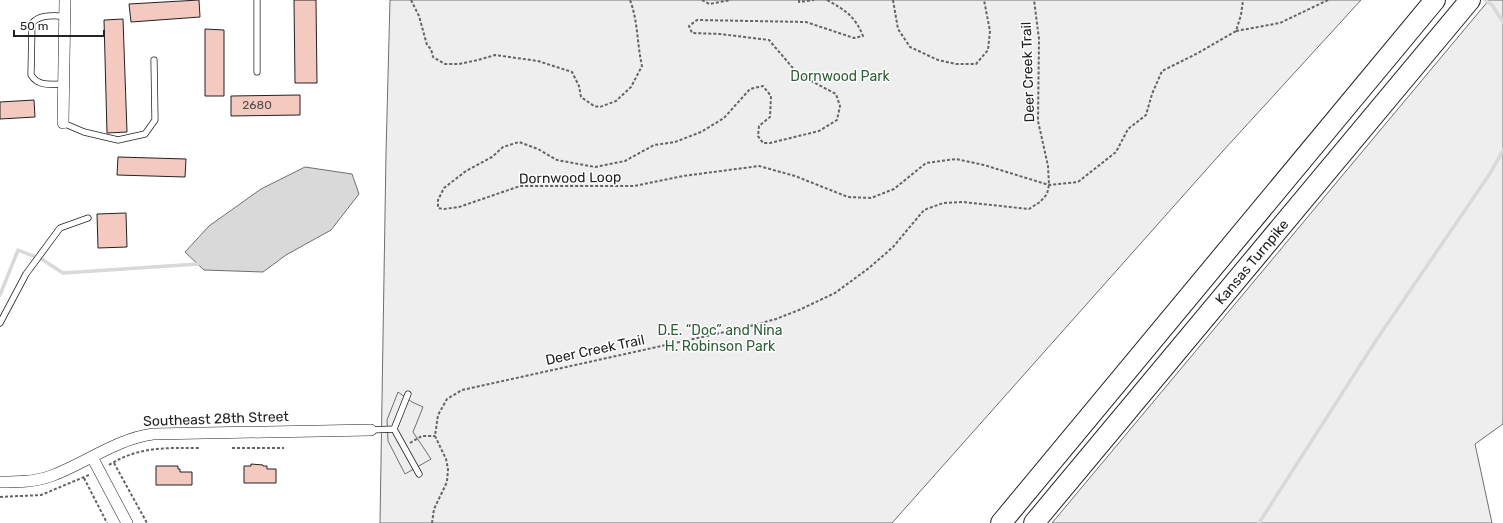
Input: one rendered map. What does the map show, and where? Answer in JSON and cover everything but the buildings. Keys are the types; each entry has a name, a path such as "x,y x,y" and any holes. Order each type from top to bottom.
{"highway":[{"name":"Kansas Turnpike","path":"1002,523 1435,0"},
{"name":"Kansas Turnpike","path":"1034,523 1470,0"}],"street":[{"path":"63,122 65,0"},
{"name":"Southeast 28th Street","path":"0,482 24,482 51,476 130,439 153,434 371,430"},
{"path":"92,457 127,523"}],"lane":[{"path":"256,72 257,0"},
{"path":"63,84 43,84 36,82 31,75 32,23 37,18 46,16 64,16"},
{"path":"63,122 84,132 118,140 145,134 155,120 154,60"},
{"path":"0,323 26,274 60,228 88,218"},
{"path":"394,430 408,394"},
{"path":"371,430 394,430"},
{"path":"394,430 419,474"}],"path":[{"path":"411,0 419,16 427,45 431,49 434,57 445,64 459,64 495,55 538,61 572,72 579,86 581,97 594,106 600,106 616,101 631,87 642,66 638,50 637,27 630,0"},
{"path":"702,0 709,4 731,0"},
{"path":"798,0 799,2 814,0"},
{"name":"Dornwood Loop","path":"827,0 847,11 859,27 863,36 854,38 806,22 697,20 689,26 692,33 720,34 769,40 798,74 836,94 840,106 837,120 819,131 770,143 763,143 758,136 759,126 770,116 771,96 763,86 750,89 724,118 701,132 675,142 654,145 625,161 595,167 557,160 538,149 519,142 503,147 492,157 466,171 444,188 438,200 438,208 444,209 459,207 520,186 634,186 683,176 759,166 795,176 848,197 871,198 894,189 926,163 956,159 984,165 1050,185 1078,182 1116,152 1128,129 1146,115 1152,94 1162,71 1196,54 1236,31 1280,23 1328,0"},
{"path":"893,0 898,29 910,47 938,60 963,64 976,64 988,50 990,31 984,0"},
{"name":"Deer Creek Trail","path":"435,436 438,415 447,399 462,390 736,330 776,319 799,310 835,293 869,268 892,247 924,210 943,204 963,202 1030,209 1040,202 1047,194 1050,185 1048,166 1038,121 1040,39 1034,0"},
{"path":"1236,31 1241,15 1243,0"},
{"path":"403,446 422,436 435,436 446,459 448,469 447,482 434,509 432,523"},
{"path":"109,465 128,454 154,449 201,448"},
{"path":"232,448 284,448"},
{"path":"114,462 147,523"},
{"path":"84,478 107,523"}],"green space":[{"name":"D.E. “Doc” and Nina H. Robinson Park","path":"390,0 1361,0 1222,152 892,523 380,523"},
{"path":"1489,0 1503,0 1503,424 1475,444 1492,523 1052,523"}],"shaded area":[{"path":"305,167 352,174 359,194 331,230 286,255 263,272 204,270 185,252 209,226 261,189"},
{"path":"398,392 412,402 423,407 413,432 431,459 405,474 388,441 387,420"}],"waterway":[{"path":"1485,0 1492,5 1503,22"},
{"path":"1259,523 1377,339 1491,172 1503,150"},
{"path":"0,295 18,250 43,260 63,273 198,264"}],"park label":[{"name":"Dornwood Park","path":"840,76"}]}
